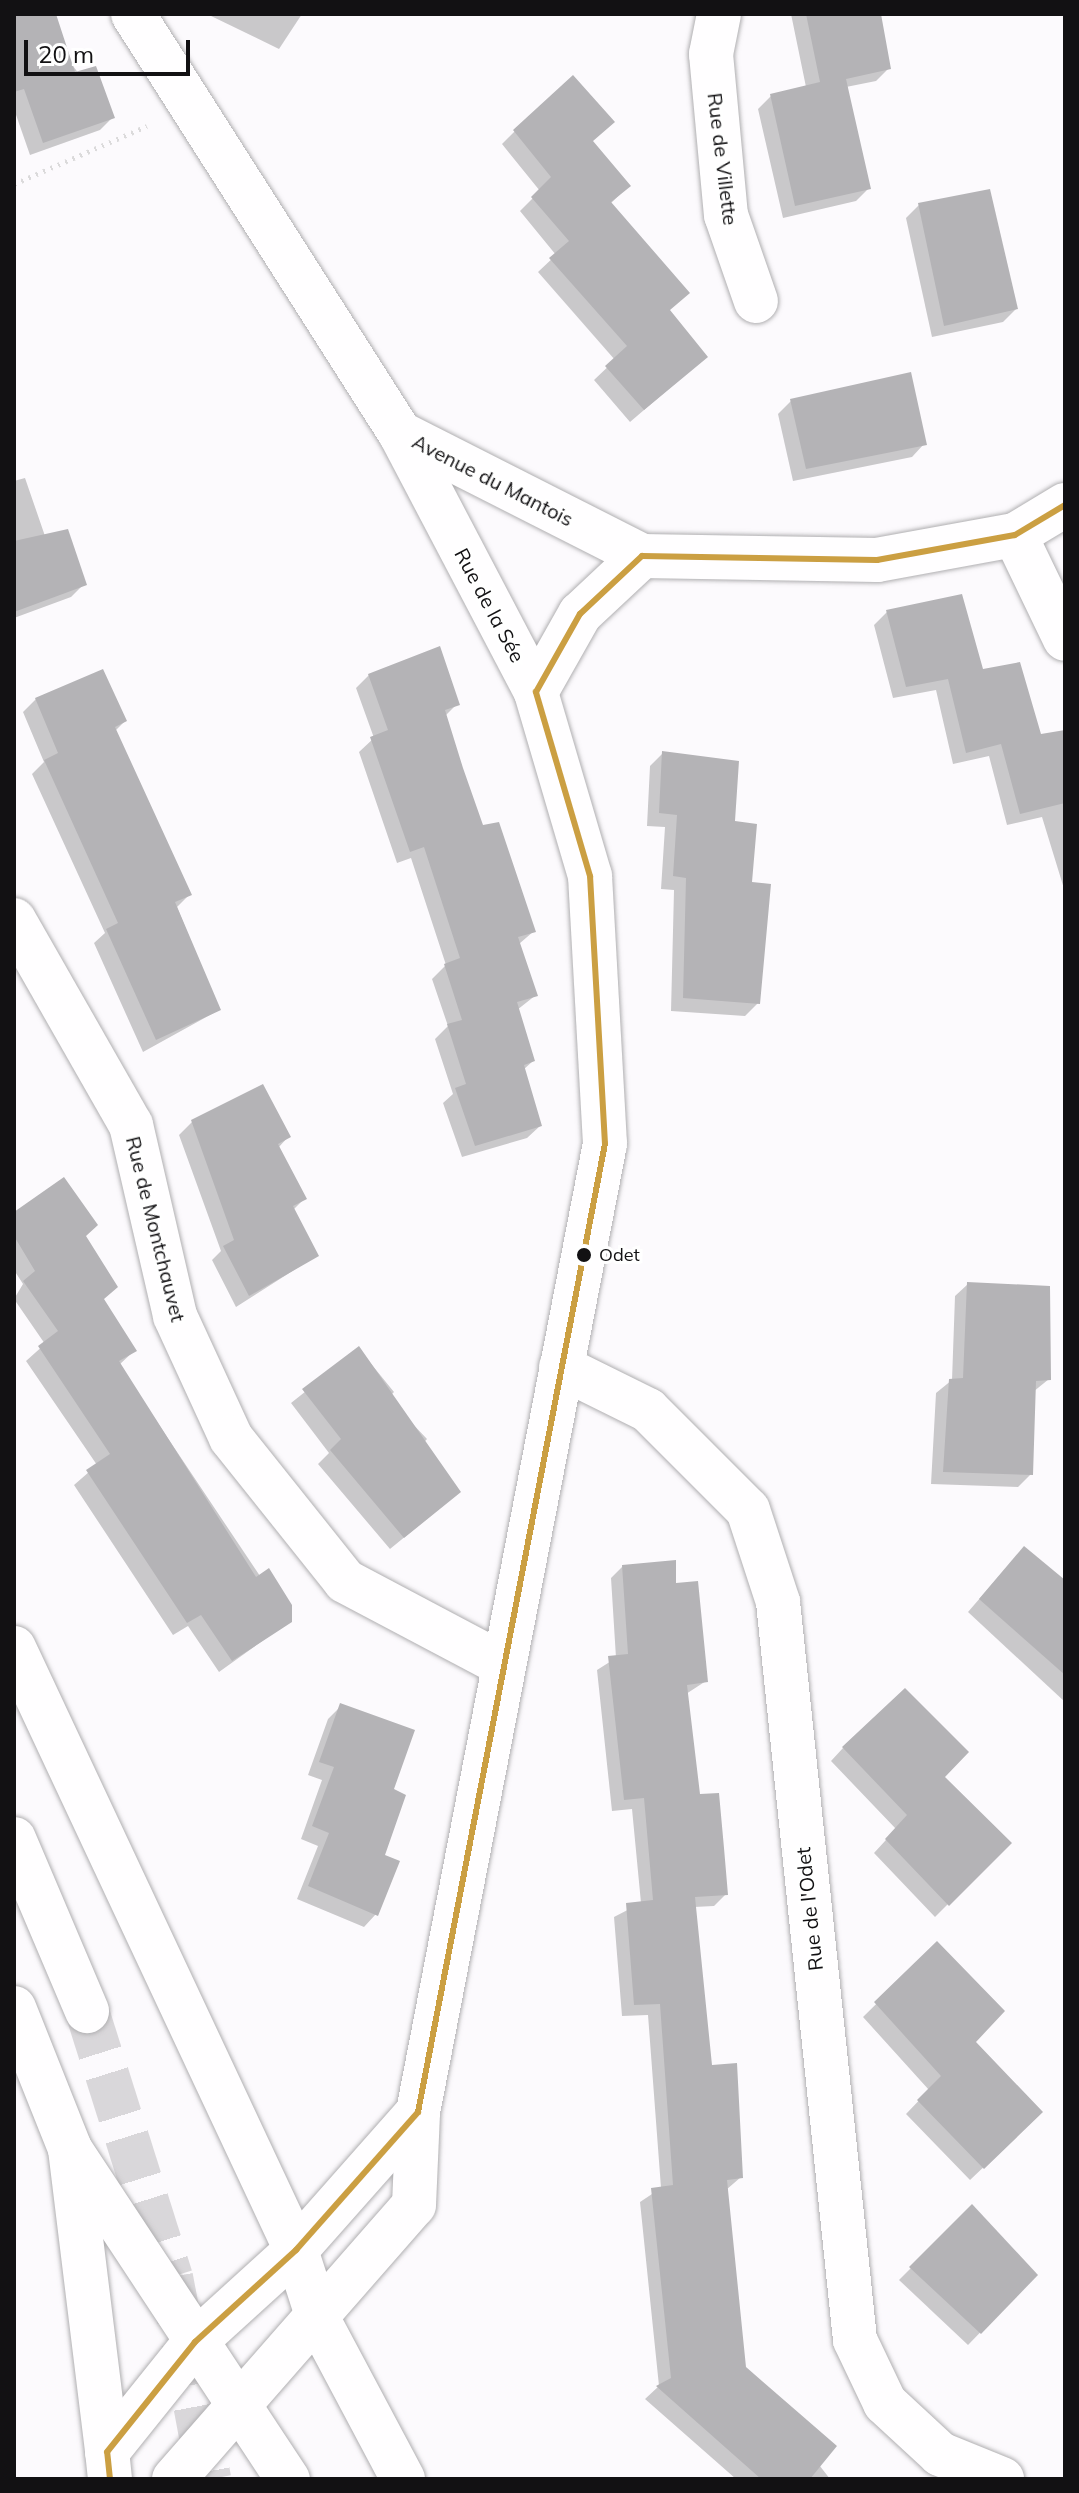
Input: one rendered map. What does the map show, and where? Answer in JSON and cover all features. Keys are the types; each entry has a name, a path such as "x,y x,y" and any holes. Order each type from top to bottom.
{"street":[{"name":"Avenue du Mantois","path":"133,14 400,433 642,556 877,560 1015,535 1065,505"},
{"name":"Rue de Villette","path":"719,14 711,54 726,215 756,301"},
{"name":"Rue de la Sée","path":"174,2479 234,2403 319,2321 414,2205 418,2112 502,1664 605,1144 590,876 536,692 400,433"},
{"path":"1015,535 1065,639"},
{"path":"536,692 580,614 642,556"},
{"name":"Rue de Montchauvet","path":"14,920 131,1125 175,1316 231,1438 345,1581 502,1664"},
{"name":"Rue de l'Odet","path":"561,1367 648,1410 748,1510 778,1602 855,2340 885,2403 940,2454 1002,2479"},
{"path":"14,1648 296,2250 319,2321 403,2479"},
{"path":"14,1839 87,2011"},
{"path":"14,2008 70,2149 234,2403 288,2479"},
{"path":"109,2466 195,2342 296,2250 418,2112"},
{"path":"70,2149 109,2466"}],"path":[{"path":"14,184 191,104"}],"building":[{"path":"14,14 56,14 75,72 96,66 115,118 43,143 24,89 14,92"},
{"path":"806,14 881,14 891,69 846,79 871,189 795,206 770,94 820,82"},
{"path":"573,75 615,122 593,141 631,186 611,202 690,293 670,310 708,357 644,410 605,366 627,346 549,258 569,241 531,197 551,177 513,130"},
{"path":"990,189 1018,309 944,326 918,203"},
{"path":"911,372 927,445 806,469 790,399"},
{"path":"68,529 87,585 14,612 14,541"},
{"path":"962,594 983,669 1020,662 1041,734 1065,730 1065,803 1020,814 1001,744 966,753 948,679 906,687 886,610"},
{"path":"440,646 460,705 445,710 463,768 483,825 499,822 536,932 518,937 538,996 517,1002 535,1061 524,1065 542,1126 475,1146 455,1088 466,1084 447,1024 462,1020 444,964 460,958 424,847 410,852 370,737 388,730 368,674"},
{"path":"103,669 127,721 115,727 192,895 175,902 221,1010 156,1040 106,929 118,923 44,760 58,753 35,698"},
{"path":"662,751 739,761 735,821 757,824 752,882 771,884 760,1004 683,998 686,878 673,876 677,815 659,813"},
{"path":"263,1084 291,1137 278,1144 307,1199 293,1206 319,1256 249,1296 223,1246 234,1240 191,1120"},
{"path":"64,1177 98,1225 86,1236 118,1287 104,1299 137,1351 119,1361 256,1577 269,1568 292,1605 292,1622 232,1661 201,1615 187,1623 86,1470 110,1454 38,1346 58,1331 23,1281 35,1271 14,1236 14,1212"},
{"path":"967,1282 1050,1286 1051,1380 1036,1381 1033,1475 943,1472 949,1379 963,1378"},
{"path":"359,1346 461,1492 404,1538 330,1450 341,1439 302,1389"},
{"path":"1024,1546 1065,1580 1065,1675 979,1599"},
{"path":"676,1560 676,1583 698,1581 708,1682 687,1685 700,1794 719,1793 724,1848 728,1895 695,1897 712,2065 737,2063 743,2178 727,2180 746,2367 837,2446 810,2479 761,2479 656,2386 671,2378 651,2188 673,2185 660,2004 634,2005 626,1903 653,1900 644,1798 624,1800 608,1656 628,1654 622,1565"},
{"path":"905,1688 969,1752 945,1777 1012,1843 949,1906 885,1839 907,1815 842,1747"},
{"path":"340,1703 415,1730 394,1789 406,1795 385,1855 400,1861 378,1916 308,1886 329,1833 312,1826 334,1767 319,1762"},
{"path":"937,1941 1005,2011 976,2042 1043,2112 984,2169 917,2100 941,2076 874,2002"},
{"path":"972,2204 1038,2275 981,2334 909,2267"}],"tunnel":[{"path":"87,2011 171,2277 209,2479"}],"transit line":[{"path":"642,556 877,560 1015,535 1065,505"},
{"path":"536,692 580,614 642,556"},
{"path":"110,2479 107,2452 195,2342 296,2250 418,2112 605,1144 590,876 536,692"}],"place":[{"name":"Odet","path":"584,1255"}]}
